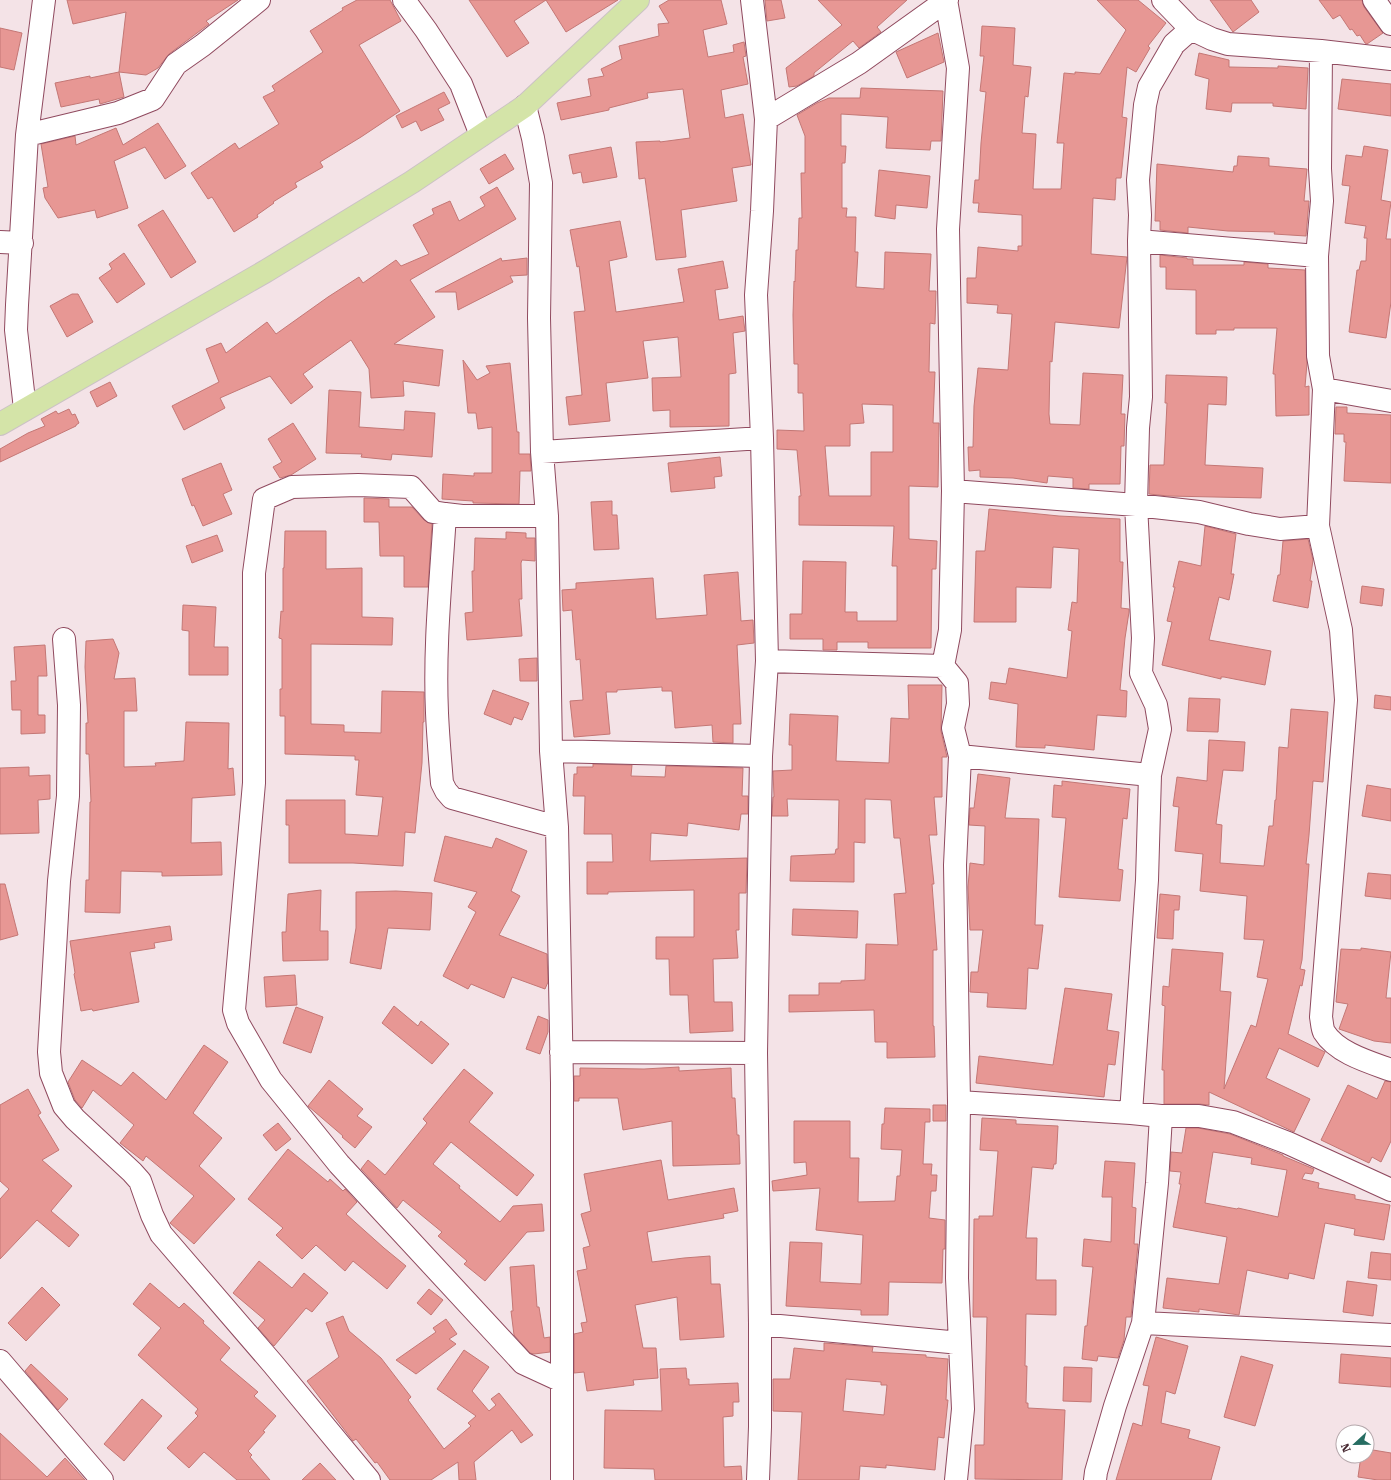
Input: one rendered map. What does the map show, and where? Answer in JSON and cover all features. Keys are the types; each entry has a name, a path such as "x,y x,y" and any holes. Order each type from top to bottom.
{"main road":[{"path":"0,424 272,267 412,182 525,106 638,0"}],"street":[{"path":"26,409 16,330 27,135 44,0"},
{"path":"27,135 118,113 153,99 176,64 203,45 259,0"},
{"path":"404,0 426,30 461,84 481,135"},
{"path":"752,0 766,119 762,211 756,295 762,438 767,661 761,756 756,1053 760,1324 760,1427 758,1480"},
{"path":"766,119 859,63 946,0 958,68 948,229 953,491 950,630 943,666"},
{"path":"1163,0 1191,29 1212,39 1228,44 1322,51 1391,59"},
{"path":"1374,0 1391,24"},
{"path":"1131,1113 1147,880 1150,775 1160,729 1156,704 1141,673 1143,638 1136,505 1141,389 1140,215 1138,180 1145,105 1149,87 1174,44 1191,29"},
{"path":"1322,51 1320,169 1322,201 1317,256 1318,356 1324,390 1318,526 1341,630 1346,700 1321,1017 1323,1031 1333,1042 1354,1056 1391,1070"},
{"path":"525,106 533,138 541,183 539,318 542,452 547,516 551,751 557,827 561,1052 562,1480"},
{"path":"1139,241 1317,256"},
{"path":"0,242 22,242"},
{"path":"1324,390 1391,401"},
{"path":"542,452 762,438"},
{"path":"547,516 462,516 433,512 411,487 358,485 292,487 264,499 254,574 254,783 234,1010 238,1023 271,1080 339,1164 523,1363 562,1381"},
{"path":"953,491 1136,505 1199,512 1248,524 1280,529 1318,526"},
{"path":"444,514 438,628 437,712 442,783 446,792 452,798 557,827"},
{"path":"64,639 69,705 68,796 58,889 49,1052 51,1073 64,1106 75,1119 140,1181 152,1215 161,1234 274,1364 369,1480"},
{"path":"767,661 943,666 957,683 958,704 953,728 960,756 955,865 959,1102 958,1278 963,1409 956,1480"},
{"path":"551,751 761,756"},
{"path":"960,756 1150,775"},
{"path":"561,1052 756,1053"},
{"path":"959,1102 1161,1116 1199,1116 1233,1122 1288,1143 1391,1190"},
{"path":"1095,1480 1115,1406 1143,1323 1157,1183 1161,1116"},
{"path":"1143,1323 1391,1335"},
{"path":"760,1324 960,1343"},
{"path":"0,1361 102,1480"}],"building":[{"path":"67,0 238,0 206,21 209,24 169,54 158,68 146,75 119,72 126,12 73,24"},
{"path":"357,0 390,0 401,21 359,45 400,111 320,162 323,167 295,183 297,187 273,202 274,203 257,215 258,217 234,232 212,197 208,199 191,173 235,143 239,149 279,124 263,97 275,91 272,86 323,52 310,31 343,10 342,8"},
{"path":"469,0 546,0 514,21 529,43 507,57"},
{"path":"546,0 618,0 566,32"},
{"path":"669,0 721,0 727,24 703,30 708,57 734,52 733,45 744,42 746,56 743,57 748,84 721,90 725,118 743,114 751,165 732,168 737,201 681,210 686,257 656,260 645,178 639,179 636,142 660,142 690,138 683,89 647,93 648,98 609,108 609,110 561,120 557,103 591,96 588,79 604,76 601,69 622,59 619,46 659,36 658,24 669,23 659,6"},
{"path":"765,0 781,0 785,18 767,21"},
{"path":"818,0 907,0 877,27 881,32 859,48 853,41 814,73 814,76 797,86 789,87 786,68 842,25"},
{"path":"1097,0 1138,0 1166,23 1148,46 1150,48 1136,72 1127,67 1122,117 1127,118 1121,178 1116,178 1115,200 1093,198 1091,254 1127,257 1119,328 1055,322 1052,362 1050,361 1050,424 1080,425 1083,373 1123,375 1121,414 1125,414 1124,446 1121,446 1120,484 1089,484 1089,489 1073,488 1073,478 1048,476 1047,483 1013,478 980,477 980,470 969,471 968,447 973,447 974,406 978,368 1008,370 1012,314 997,313 998,305 967,303 967,278 976,278 978,247 1018,251 1018,246 1022,246 1022,215 978,212 979,203 973,203 975,180 979,180 986,92 980,91 984,56 980,56 982,26 1015,28 1013,65 1031,67 1028,97 1025,96 1022,133 1036,134 1033,189 1061,189 1064,143 1057,143 1064,73 1075,74 1075,72 1100,74 1126,30"},
{"path":"1210,0 1251,0 1259,12 1233,32"},
{"path":"1319,0 1362,0 1364,7 1383,33 1367,44 1365,43 1360,35 1357,36 1352,29 1350,30 1340,15 1333,19"},
{"path":"0,28 22,33 14,70 0,67"},
{"path":"938,33 944,62 907,78 896,52"},
{"path":"1199,53 1229,60 1229,67 1278,68 1278,66 1308,68 1306,109 1273,106 1273,103 1232,103 1231,112 1206,109 1209,79 1195,75"},
{"path":"119,72 124,97 100,104 99,99 61,107 55,83"},
{"path":"1342,79 1391,84 1391,116 1338,109"},
{"path":"861,88 943,91 941,141 931,141 930,150 886,148 888,117 841,114 841,146 846,146 845,163 842,163 842,208 847,208 846,217 856,217 855,252 858,252 856,287 884,289 885,252 931,254 929,291 936,291 935,324 930,323 929,372 935,372 933,423 939,423 938,487 909,486 909,539 937,541 936,569 932,569 931,648 868,648 868,642 837,642 837,650 823,650 823,639 790,639 790,614 802,614 803,561 846,562 845,612 857,612 857,621 897,621 897,566 892,566 894,526 799,525 799,496 801,496 797,450 777,449 777,430 804,431 803,393 798,393 798,364 794,364 794,281 795,282 796,250 798,250 799,218 802,218 801,173 805,173 805,136 797,115 817,103 829,98 860,98","holes":["862,404 893,405 893,452 871,452 871,496 829,496 825,446 850,446 850,424 864,423"]},
{"path":"444,92 450,103 438,109 444,120 421,131 416,121 402,128 396,116"},
{"path":"158,123 186,166 165,179 145,147 114,161 128,208 97,218 95,210 58,218 45,198 43,188 48,187 41,144 75,136 76,145 116,128 123,145"},
{"path":"1364,146 1388,150 1381,200 1391,202 1386,239 1391,239 1391,302 1386,338 1349,332 1357,270 1359,270 1361,261 1366,261 1367,238 1364,238 1366,226 1345,223 1350,186 1342,185 1346,155 1362,157"},
{"path":"611,147 617,177 583,183 581,172 573,174 569,155"},
{"path":"505,154 514,169 489,184 480,169"},
{"path":"1238,156 1269,158 1269,166 1307,169 1304,201 1309,201 1306,236 1274,234 1275,232 1228,231 1188,227 1188,233 1160,230 1160,221 1155,221 1157,164 1233,172 1234,166 1237,166"},
{"path":"879,170 930,176 927,208 896,205 895,219 875,216"},
{"path":"497,187 516,219 410,280 435,317 394,344 443,350 439,386 403,381 404,396 371,398 369,369 351,340 303,374 313,387 291,404 270,376 220,398 225,408 184,430 172,406 219,382 206,349 221,343 226,353 267,322 276,334 359,277 363,283 396,260 401,266 429,254 413,225 434,214 432,209 450,201 459,221 485,206 480,197"},
{"path":"163,210 196,262 171,278 138,225"},
{"path":"620,221 627,257 609,261 616,312 684,302 678,269 723,261 728,288 715,290 719,320 743,316 745,331 733,333 736,373 729,374 729,426 670,427 670,410 653,411 652,378 681,377 678,337 643,341 648,378 606,383 610,421 569,425 566,397 582,395 574,312 585,311 579,266 577,267 570,230"},
{"path":"124,253 145,284 117,303 99,278 112,269 109,264"},
{"path":"1160,255 1193,259 1193,265 1244,265 1244,262 1268,264 1268,268 1305,270 1307,363 1305,387 1309,386 1309,415 1276,416 1275,374 1273,374 1277,328 1234,328 1234,330 1216,330 1216,334 1196,334 1196,290 1166,289 1166,267 1160,267"},
{"path":"501,258 502,261 527,258 527,275 510,276 513,282 458,310 456,292 435,292"},
{"path":"72,294 78,294 93,322 67,337 50,306"},
{"path":"463,360 477,380 490,373 486,366 510,363 517,432 519,432 519,454 530,454 531,471 520,471 519,504 473,503 473,501 442,499 443,474 474,476 474,473 492,473 492,427 478,429 476,413 468,413"},
{"path":"1166,375 1227,377 1226,405 1208,404 1205,465 1263,468 1261,498 1168,496 1149,494 1150,465 1164,465 1167,403 1165,403"},
{"path":"110,382 117,396 97,407 90,392"},
{"path":"329,390 361,392 359,427 404,430 405,411 435,413 432,457 392,454 391,460 361,457 362,454 326,453"},
{"path":"1336,407 1347,407 1347,413 1391,415 1391,483 1344,481 1346,442 1344,442 1344,434 1335,434"},
{"path":"69,409 72,415 75,414 79,423 76,426 0,462 0,449 28,433 45,426 41,419 56,411 58,414"},
{"path":"293,423 316,459 291,475 280,478 273,467 282,462 268,439"},
{"path":"720,457 722,476 714,477 715,488 671,492 668,463"},
{"path":"221,463 232,490 223,494 232,514 203,526 194,505 192,506 182,479"},
{"path":"364,498 389,499 389,507 412,507 424,520 432,524 428,587 404,587 404,556 380,556 379,522 364,522"},
{"path":"612,501 612,515 617,515 619,549 594,550 591,502"},
{"path":"989,509 1059,516 1120,519 1120,562 1123,562 1121,608 1129,609 1120,690 1127,691 1126,717 1097,715 1094,750 1045,745 1045,748 1016,747 1018,704 989,699 991,682 1006,684 1009,668 1067,678 1072,631 1068,630 1072,602 1077,603 1079,549 1053,547 1051,588 1016,587 1016,622 974,622 976,551 985,551"},
{"path":"1205,526 1236,534 1231,574 1234,574 1229,600 1219,597 1209,640 1271,651 1265,685 1224,677 1221,677 1221,679 1162,665 1172,622 1167,621 1179,561 1201,566"},
{"path":"285,531 326,531 326,569 362,568 362,617 393,618 392,645 311,644 311,724 344,725 344,732 381,733 382,691 424,692 422,763 415,833 405,832 403,866 353,863 289,863 289,825 286,825 286,800 345,800 345,834 378,836 383,797 356,795 359,760 355,760 355,756 285,754 285,716 280,716 280,689 282,689 282,639 279,638 281,611 283,612"},
{"path":"506,532 526,533 526,538 535,538 535,561 522,560 521,563 522,599 519,599 522,636 467,640 465,613 473,612 472,571 474,571 475,538 506,539"},
{"path":"217,535 223,551 192,563 186,546"},
{"path":"1308,539 1313,560 1308,608 1273,601 1278,575 1280,575 1283,541"},
{"path":"738,572 741,621 753,620 754,643 737,645 741,724 733,724 733,743 713,742 712,725 675,728 672,691 662,691 662,687 606,692 610,734 574,737 570,701 583,700 580,659 576,660 572,610 563,611 562,590 576,589 576,583 653,578 656,619 707,615 704,575"},
{"path":"1362,586 1384,589 1382,606 1360,603"},
{"path":"183,605 216,607 214,647 228,647 228,675 189,675 189,631 182,630"},
{"path":"113,639 119,653 114,679 135,678 137,711 124,711 124,767 156,766 155,763 184,761 186,722 229,723 228,769 233,768 235,795 192,798 191,843 221,842 222,875 162,876 162,872 121,871 120,913 85,912 86,880 89,880 91,802 89,754 86,754 86,723 88,723 85,667 86,641"},
{"path":"45,645 47,676 38,676 38,715 45,715 45,733 21,734 21,710 12,710 11,681 16,681 14,647"},
{"path":"537,658 537,681 520,681 519,659"},
{"path":"908,685 942,685 941,731 947,757 942,757 942,797 934,797 937,835 929,835 934,884 932,884 937,950 933,950 933,1026 935,1057 887,1058 887,1042 875,1042 874,1010 789,1012 789,995 819,995 819,983 841,983 841,981 865,980 866,944 898,945 894,894 906,893 900,838 894,838 891,800 865,799 865,843 854,842 854,882 790,881 791,856 835,854 836,849 838,849 839,800 787,799 788,816 772,816 774,797 773,771 792,770 792,745 789,745 790,714 838,716 836,761 889,763 891,718 909,719"},
{"path":"493,690 529,703 522,720 514,717 511,725 484,714"},
{"path":"1375,695 1391,697 1391,710 1374,708"},
{"path":"1189,698 1220,699 1218,732 1187,731"},
{"path":"1291,709 1328,712 1323,782 1313,781 1306,864 1309,864 1302,960 1300,969 1305,970 1302,986 1300,985 1288,1034 1325,1052 1318,1067 1279,1048 1266,1078 1310,1099 1294,1132 1209,1092 1209,1105 1164,1104 1164,1070 1162,1070 1165,1006 1162,1005 1163,986 1169,987 1172,949 1223,953 1220,991 1231,992 1224,1089 1251,1025 1256,1027 1268,979 1257,977 1264,940 1244,939 1247,896 1200,891 1203,854 1175,851 1179,807 1173,806 1177,777 1207,781 1209,740 1245,742 1243,771 1223,770 1216,824 1222,825 1220,863 1264,866 1269,826 1273,826 1279,747 1288,748"},
{"path":"593,764 632,765 631,776 665,777 666,766 743,768 742,796 748,796 748,814 741,814 739,830 688,823 687,836 651,833 650,861 747,858 746,893 739,893 739,930 736,930 738,958 713,959 714,1002 732,1002 733,1031 690,1033 688,995 670,995 669,959 656,959 656,937 694,937 694,890 608,892 608,894 587,894 587,862 613,862 612,834 584,834 585,796 573,796 574,774 577,774 577,767 593,767"},
{"path":"29,767 29,776 50,775 50,799 38,800 39,833 0,834 0,768"},
{"path":"978,774 1010,778 1005,818 1039,819 1035,925 1043,925 1038,969 1028,968 1026,1009 987,1007 988,993 970,992 971,972 978,972 983,930 970,930 968,887 970,863 984,865 985,826 969,825 970,808 974,808"},
{"path":"1062,781 1130,789 1127,819 1123,818 1118,869 1123,870 1120,901 1059,897 1066,818 1052,817 1054,785 1062,786"},
{"path":"1367,785 1391,789 1391,821 1362,816"},
{"path":"445,836 492,848 496,838 527,851 511,891 520,896 499,935 547,954 548,982 545,989 512,977 504,998 471,984 468,989 443,976 476,912 468,907 477,892 434,881"},
{"path":"1368,873 1391,875 1391,899 1365,896"},
{"path":"0,884 5,884 18,935 0,940"},
{"path":"321,890 320,931 328,931 328,960 283,961 282,932 286,932 288,894"},
{"path":"396,891 432,893 430,930 388,928 381,969 350,963 356,928 356,892"},
{"path":"1160,894 1180,896 1179,910 1174,910 1173,939 1157,938"},
{"path":"793,909 858,911 857,938 792,935"},
{"path":"170,926 172,940 154,943 155,948 130,952 139,1002 93,1011 92,1009 81,1011 70,941"},
{"path":"1361,948 1391,952 1386,998 1391,998 1391,1043 1374,1041 1339,1029 1348,1004 1336,1002 1341,949 1361,950"},
{"path":"295,975 297,1005 266,1007 264,977"},
{"path":"1065,988 1112,994 1107,1030 1119,1032 1115,1065 1108,1064 1104,1097 976,1083 979,1056 1053,1065"},
{"path":"394,1006 418,1026 421,1021 449,1044 432,1064 382,1023"},
{"path":"296,1007 323,1017 311,1053 283,1043"},
{"path":"538,1016 548,1020 548,1032 540,1054 526,1049"},
{"path":"204,1045 228,1062 193,1113 222,1138 199,1166 235,1199 194,1244 170,1223 194,1196 146,1156 143,1161 120,1143 134,1125 93,1090 82,1108 75,1100 68,1082 82,1060 121,1086 133,1072 166,1100"},
{"path":"679,1067 679,1071 731,1068 732,1098 735,1098 740,1164 673,1166 672,1121 623,1130 618,1098 579,1098 579,1101 574,1101 574,1076 580,1076 580,1068 644,1069"},
{"path":"464,1069 493,1093 469,1122 534,1175 517,1196 451,1142 433,1164 500,1222 513,1206 542,1204 544,1231 527,1232 485,1281 464,1264 467,1261 438,1236 442,1232 403,1200 397,1208 361,1169 368,1160 385,1175 427,1123 423,1119"},
{"path":"329,1080 363,1109 357,1116 372,1127 355,1148 308,1106"},
{"path":"1385,1081 1391,1082 1391,1141 1381,1162 1372,1157 1369,1163 1321,1140 1348,1085 1377,1099"},
{"path":"28,1089 41,1113 38,1115 59,1150 42,1160 72,1186 51,1211 79,1235 69,1247 37,1220 0,1259 0,1199 9,1189 0,1181 0,1105"},
{"path":"933,1105 946,1105 946,1121 933,1121"},
{"path":"885,1108 930,1109 930,1122 925,1122 923,1164 932,1164 931,1175 937,1175 936,1191 931,1191 929,1218 945,1220 945,1249 943,1249 942,1283 889,1282 888,1315 861,1315 861,1310 786,1306 790,1242 822,1243 820,1282 861,1284 863,1235 816,1230 820,1188 773,1191 772,1181 807,1175 806,1162 794,1163 794,1121 850,1121 850,1158 859,1158 858,1202 895,1201 897,1176 900,1176 902,1150 881,1149 882,1124 884,1124"},
{"path":"982,1118 1016,1120 1016,1124 1058,1126 1056,1164 1054,1164 1053,1169 1032,1167 1026,1238 1037,1238 1036,1280 1056,1280 1056,1315 1026,1314 1025,1366 1027,1366 1026,1403 1028,1403 1028,1408 1065,1410 1062,1480 975,1479 975,1445 984,1445 987,1317 973,1317 974,1219 979,1219 979,1216 993,1216 998,1151 980,1150"},
{"path":"278,1123 291,1139 276,1151 263,1135"},
{"path":"1186,1128 1198,1128 1230,1134 1283,1155 1314,1169 1312,1174 1305,1173 1302,1179 1319,1183 1318,1188 1355,1195 1355,1199 1390,1205 1384,1240 1354,1235 1355,1229 1325,1223 1314,1279 1289,1273 1288,1279 1247,1270 1239,1315 1199,1309 1199,1312 1163,1308 1167,1278 1219,1284 1227,1237 1173,1227 1181,1184 1179,1184 1181,1172 1170,1171 1171,1152 1182,1153","holes":["1213,1152 1252,1158 1251,1164 1287,1170 1278,1217 1238,1208 1205,1203"]},
{"path":"288,1149 328,1182 330,1179 343,1191 345,1189 357,1202 346,1214 406,1266 387,1289 353,1261 345,1271 316,1245 302,1259 276,1235 283,1228 248,1199"},
{"path":"661,1160 668,1200 734,1188 738,1211 723,1214 724,1218 647,1232 652,1262 710,1256 711,1284 720,1284 724,1337 680,1340 677,1297 635,1305 643,1348 656,1348 658,1378 633,1380 634,1385 587,1391 584,1372 574,1373 574,1334 583,1332 581,1323 587,1322 577,1271 587,1269 583,1248 590,1246 581,1214 591,1211 584,1174"},
{"path":"1105,1161 1135,1163 1132,1207 1136,1208 1134,1244 1138,1244 1131,1317 1126,1317 1124,1340 1118,1358 1098,1356 1097,1361 1082,1359 1093,1267 1082,1266 1084,1239 1111,1242 1112,1197 1102,1197"},
{"path":"1371,1252 1391,1254 1391,1280 1368,1278"},
{"path":"259,1261 292,1288 304,1273 328,1293 312,1312 306,1308 274,1346 258,1328 265,1320 233,1293"},
{"path":"534,1265 537,1307 539,1307 544,1338 550,1337 550,1352 534,1354 530,1353 514,1335 511,1311 513,1311 510,1267"},
{"path":"1347,1281 1377,1285 1373,1316 1343,1312"},
{"path":"150,1283 179,1308 184,1303 230,1348 220,1360 258,1392 254,1396 276,1416 263,1431 265,1432 248,1451 252,1455 250,1457 270,1480 237,1480 204,1452 189,1468 167,1448 198,1416 195,1413 198,1409 138,1355 161,1328 133,1304"},
{"path":"42,1287 60,1305 26,1341 8,1323"},
{"path":"429,1289 443,1300 431,1315 417,1303"},
{"path":"343,1316 349,1331 381,1358 411,1397 408,1400 444,1449 471,1426 468,1423 476,1416 437,1389 464,1350 489,1367 472,1391 489,1411 496,1405 491,1399 499,1393 533,1435 521,1443 512,1430 474,1462 476,1480 459,1480 458,1462 431,1480 390,1480 377,1462 375,1463 356,1439 353,1441 307,1381 339,1357 326,1323"},
{"path":"446,1319 457,1334 449,1339 456,1344 416,1374 396,1360 436,1332 433,1328"},
{"path":"1156,1337 1188,1346 1175,1394 1166,1391 1161,1423 1190,1430 1188,1438 1220,1447 1211,1480 1116,1480 1133,1423 1142,1426 1149,1386 1143,1385"},
{"path":"824,1343 873,1347 872,1352 926,1355 926,1357 948,1359 946,1400 948,1400 944,1438 938,1437 935,1470 886,1465 886,1468 860,1466 859,1480 798,1480 802,1412 773,1411 773,1379 790,1379 794,1348 824,1351","holes":["846,1379 881,1382 881,1385 887,1385 884,1415 843,1411"]},
{"path":"1341,1354 1391,1358 1391,1387 1339,1383"},
{"path":"1241,1356 1273,1365 1255,1426 1224,1417"},
{"path":"31,1364 68,1399 58,1410 25,1371"},
{"path":"1064,1367 1092,1368 1091,1402 1063,1401"},
{"path":"686,1368 689,1385 738,1383 739,1402 733,1402 733,1416 723,1417 724,1467 741,1466 742,1480 655,1480 654,1469 604,1468 605,1410 662,1411 660,1369"},
{"path":"142,1399 162,1416 124,1461 104,1444"},
{"path":"0,1433 47,1477 65,1458 85,1480 0,1480"},
{"path":"1375,1450 1391,1453 1391,1480 1358,1477 1360,1464 1375,1464"},
{"path":"320,1463 336,1480 302,1480"}]}
